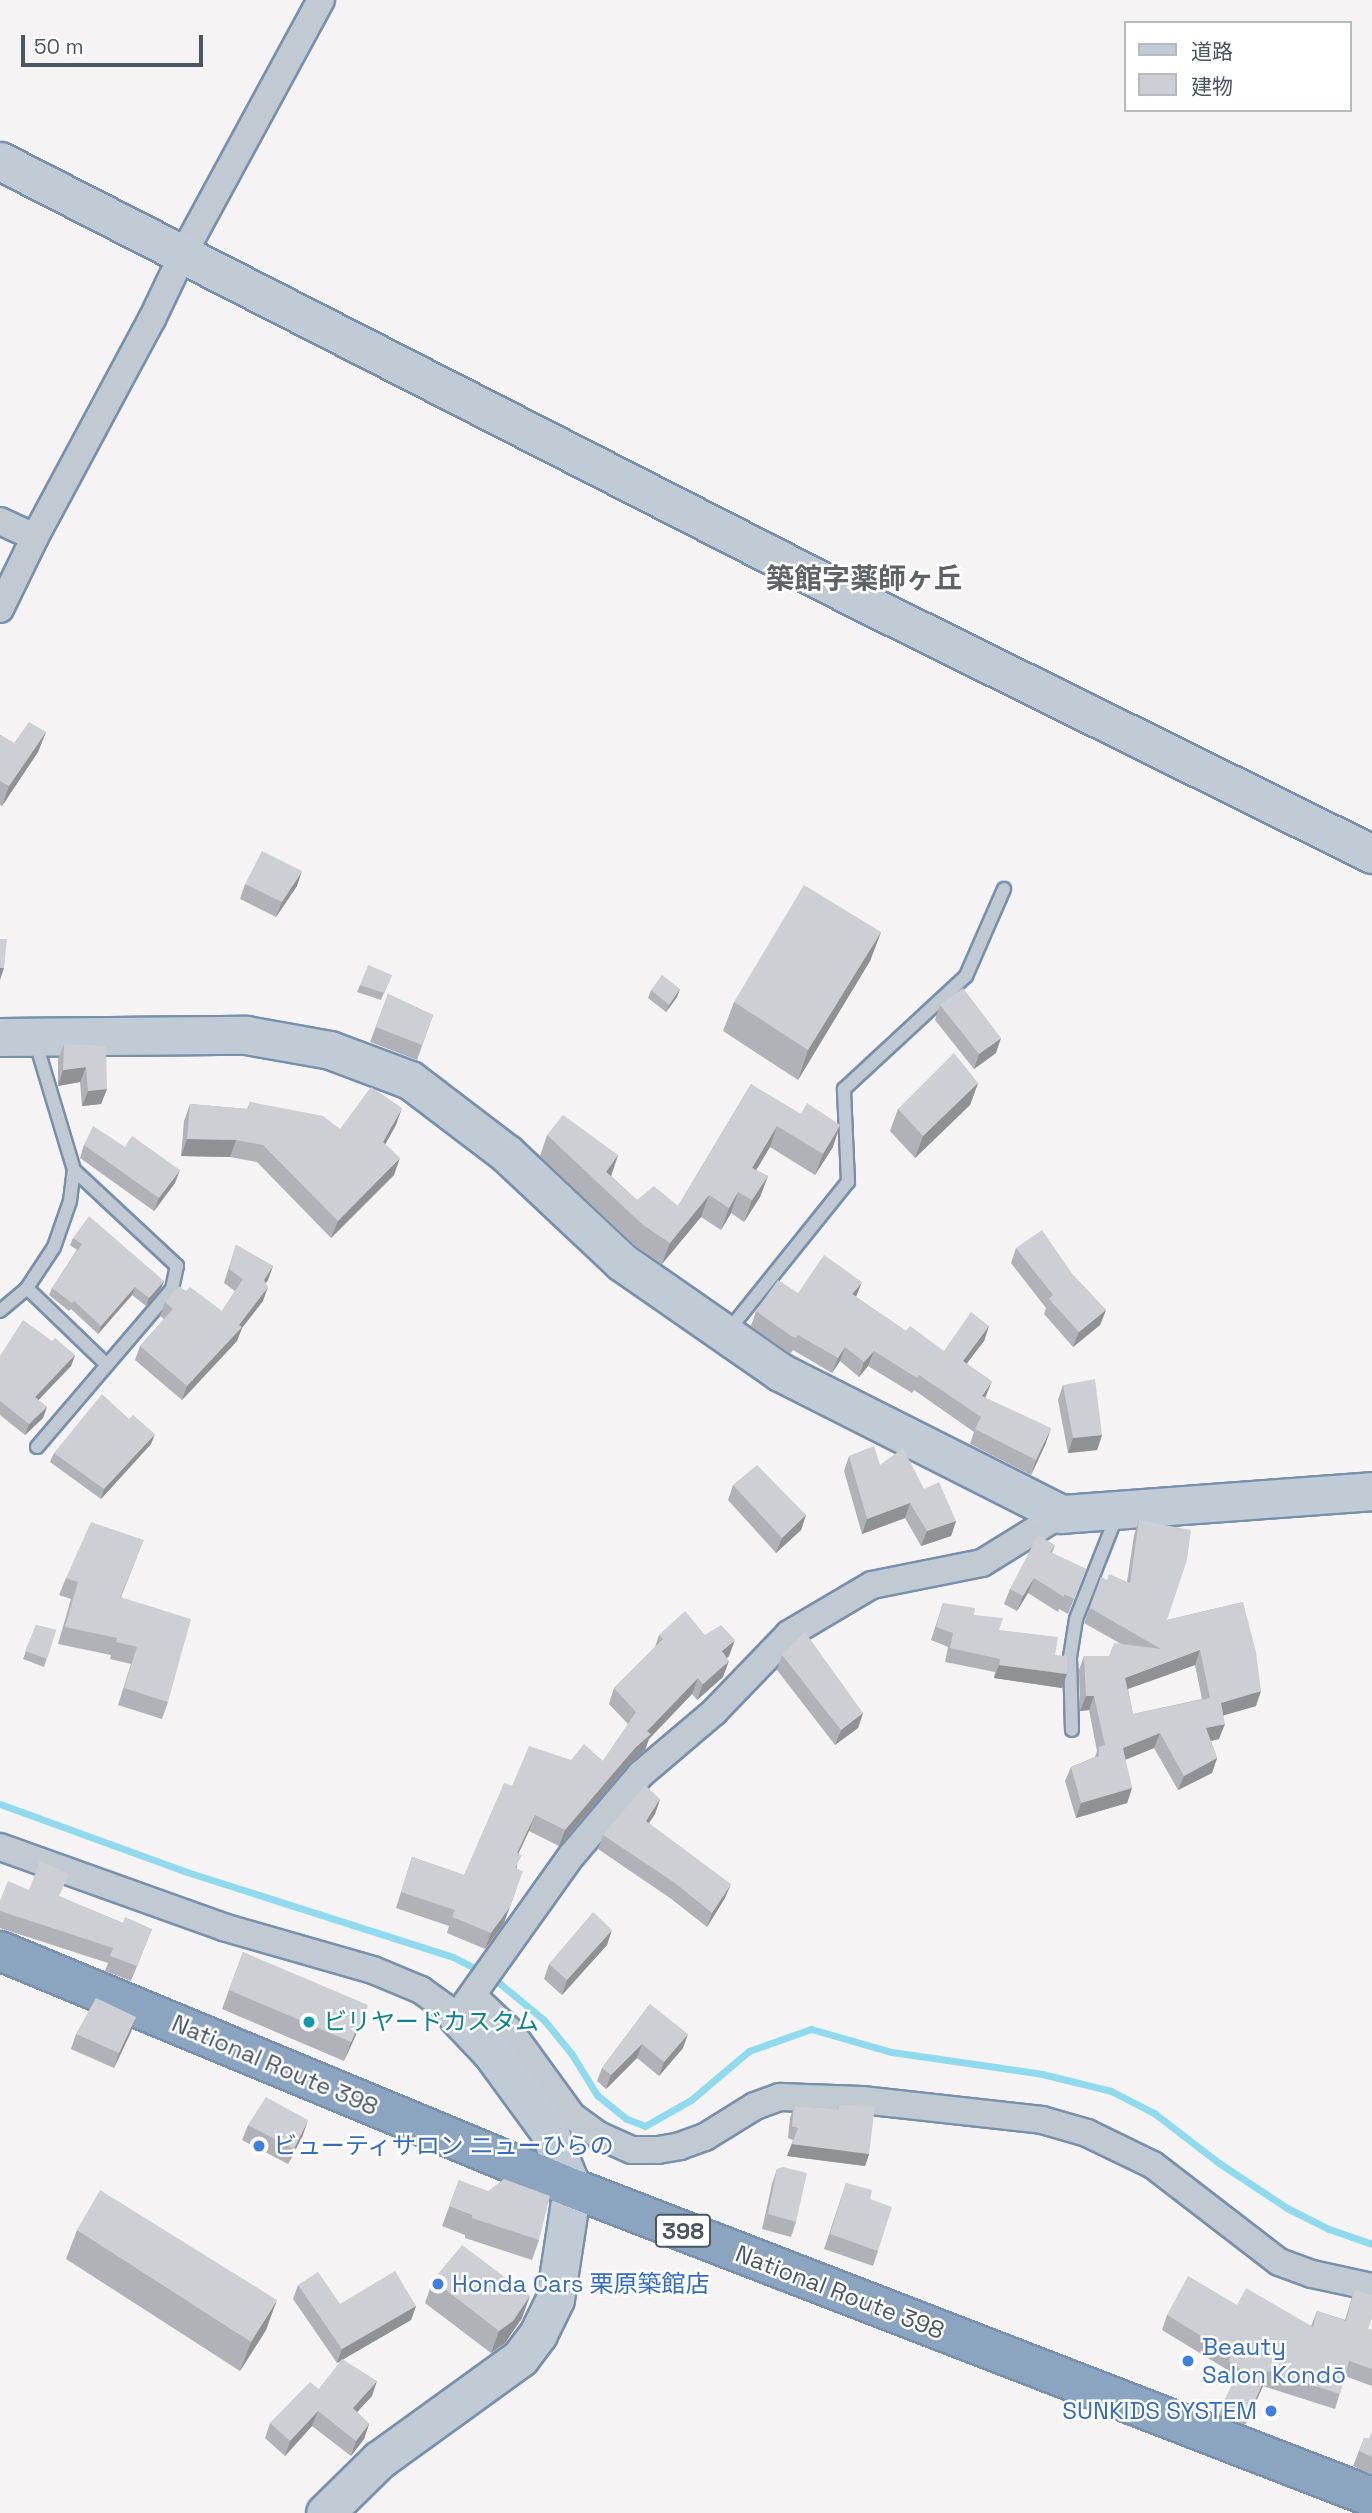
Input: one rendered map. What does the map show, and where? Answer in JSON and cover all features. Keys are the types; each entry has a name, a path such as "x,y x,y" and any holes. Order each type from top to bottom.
{"highway":[{"name":"National Route 398","path":"0,1951 572,2189 1372,2497"}],"street":[{"path":"0,609 183,254 321,0"},
{"path":"0,161 857,599 1372,854"},
{"path":"0,521 35,537"},
{"path":"17,1037 246,1035 330,1050 410,1080 507,1154 622,1262 780,1372 1060,1514"},
{"path":"470,2000 572,1855 641,1774 714,1712 789,1634 872,1585 982,1563 1060,1514 1372,1491"},
{"path":"0,1847 223,1927 373,1970 421,1990 470,2000 511,2032 572,2116 598,2135 632,2150 658,2150 705,2137 755,2106 780,2096 862,2100 1042,2120 1087,2133 1153,2165 1279,2262 1312,2274 1372,2287"},
{"path":"325,2513 379,2460 520,2358 538,2334 555,2299 572,2189 550,2131 492,2053 470,2000"}],"lane":[{"path":"725,1334 848,1182 844,1089 966,976 1004,889"},
{"path":"17,1037 74,1170 177,1266 172,1289 37,1447"},
{"path":"0,1311 27,1288 54,1247 70,1200 74,1170"},
{"path":"27,1288 107,1365"},
{"path":"1072,1730 1070,1657 1076,1619 1119,1510"}],"building":[{"path":"29,722 46,732 9,786 0,781 0,735 14,743"},
{"path":"262,851 302,871 282,902 245,884"},
{"path":"804,885 881,932 808,1050 734,1002"},
{"path":"0,939 7,939 4,968 0,968"},
{"path":"368,965 392,975 384,993 360,985"},
{"path":"662,975 680,989 669,1005 651,990"},
{"path":"963,988 1001,1038 979,1054 940,1005"},
{"path":"388,994 433,1015 422,1045 376,1027"},
{"path":"64,1044 106,1046 107,1089 88,1091 86,1067 63,1070"},
{"path":"954,1053 978,1083 923,1136 898,1109"},
{"path":"751,1084 801,1114 807,1103 840,1125 823,1154 777,1126 752,1168 768,1176 752,1200 738,1192 729,1208 709,1195 670,1243 643,1225 547,1135 563,1115 618,1155 606,1172 637,1200 654,1186 678,1206"},
{"path":"371,1087 402,1108 383,1142 400,1158 338,1221 263,1145 236,1140 187,1139 190,1104 248,1109 250,1102 323,1116 340,1129"},
{"path":"93,1126 125,1147 132,1136 180,1170 159,1198 84,1145"},
{"path":"89,1216 164,1281 149,1298 135,1287 101,1326 74,1301 72,1303 52,1288 82,1244 73,1238"},
{"path":"1042,1230 1073,1275 1106,1310 1079,1332 1049,1299 1053,1295 1016,1248"},
{"path":"236,1245 273,1266 264,1280 268,1287 239,1325 242,1327 187,1386 140,1346 173,1309 165,1302 179,1286 186,1291 190,1287 222,1311 243,1279 229,1269"},
{"path":"824,1255 862,1282 852,1294 906,1331 910,1326 944,1351 971,1312 989,1326 963,1361 992,1381 982,1396 1051,1428 1036,1460 975,1429 981,1417 919,1375 917,1378 874,1351 864,1362 845,1347 838,1358 798,1335 796,1338 791,1336 756,1311 778,1280 798,1293"},
{"path":"23,1320 52,1341 55,1338 75,1355 35,1397 47,1407 29,1424 0,1401 0,1356"},
{"path":"1095,1379 1102,1435 1073,1438 1063,1385"},
{"path":"102,1394 129,1419 133,1415 155,1434 104,1489 54,1453"},
{"path":"874,1446 880,1465 903,1448 924,1489 939,1482 956,1521 927,1531 910,1503 867,1519 849,1456"},
{"path":"757,1465 806,1515 782,1538 733,1485"},
{"path":"1139,1520 1191,1530 1187,1560 1167,1620 1243,1602 1256,1652 1261,1691 1221,1703 1225,1724 1206,1728 1217,1758 1184,1776 1160,1733 1123,1748 1132,1788 1081,1803 1071,1767 1099,1756 1099,1747 1105,1745 1094,1696 1086,1696 1084,1656 1109,1656 1114,1643 1161,1649 1090,1608 1101,1577 1107,1580 1109,1574 1130,1583","holes":["1200,1650 1210,1698 1133,1714 1125,1678"]},
{"path":"91,1522 144,1540 120,1597 191,1619 168,1702 124,1688 137,1647 116,1642 117,1638 65,1627 78,1582 66,1578"},
{"path":"1038,1535 1055,1545 1050,1552 1086,1569 1074,1599 1064,1594 1064,1597 1034,1578 1023,1596 1010,1589"},
{"path":"943,1603 975,1608 974,1615 1003,1618 999,1630 1058,1637 1055,1655 1067,1656 1067,1674 999,1665 1000,1659 950,1648 953,1633 936,1627"},
{"path":"685,1611 705,1635 721,1625 735,1640 722,1651 729,1661 703,1684 698,1678 647,1731 651,1734 635,1748 565,1830 535,1815 517,1853 522,1855 515,1868 523,1871 510,1907 491,1933 452,1917 455,1910 401,1892 412,1857 464,1875 504,1783 512,1786 529,1746 571,1760 584,1744 603,1761 636,1712 614,1688 663,1639 659,1635"},
{"path":"36,1625 56,1630 47,1659 25,1651"},
{"path":"805,1632 863,1713 841,1730 782,1655"},
{"path":"645,1785 660,1799 646,1821 731,1884 712,1913 675,1883 603,1835"},
{"path":"40,1861 69,1874 59,1896 123,1923 125,1917 152,1929 137,1966 110,1956 113,1948 0,1911 0,1901 8,1881 29,1890"},
{"path":"593,1912 612,1930 567,1980 549,1964"},
{"path":"243,1952 368,2005 351,2042 229,1990"},
{"path":"96,1998 136,2017 119,2053 76,2034"},
{"path":"650,2004 688,2034 664,2062 642,2044 611,2075 602,2068"},
{"path":"266,2097 308,2120 294,2149 248,2125"},
{"path":"839,2105 875,2106 869,2154 792,2144 798,2128 792,2126 794,2106 838,2109"},
{"path":"783,2167 807,2173 796,2222 768,2214 777,2169"},
{"path":"504,2179 550,2196 539,2240 472,2218 472,2215 449,2206 459,2180 488,2191"},
{"path":"846,2183 872,2190 870,2199 892,2207 878,2251 830,2234"},
{"path":"100,2190 277,2300 251,2342 77,2230"},
{"path":"462,2245 530,2296 513,2321 499,2331 433,2280"},
{"path":"395,2271 416,2306 342,2349 298,2285 318,2272 340,2304"},
{"path":"1188,2276 1237,2305 1246,2288 1313,2327 1317,2311 1346,2321 1354,2290 1372,2295 1372,2318 1368,2329 1372,2330 1372,2369 1349,2361 1340,2394 1268,2371 1251,2410 1225,2399 1240,2369 1229,2361 1231,2354 1167,2315"},
{"path":"342,2359 377,2381 353,2408 369,2424 356,2441 318,2411 290,2441 270,2423 310,2382 319,2389"},
{"path":"1372,2432 1372,2457 1359,2451 1364,2438 1369,2439"}],"waterway":[{"path":"0,1804 187,1872 453,1957 481,1971"},
{"path":"492,1977 544,2020 571,2053 597,2095 627,2119 645,2126 691,2100 749,2051 811,2029 892,2052 1042,2074 1111,2091 1154,2113 1219,2163 1287,2208 1329,2229 1372,2244"}],"place":[{"name":"ビリヤードカスタム","path":"309,2022"},
{"name":"ビューティサロン ニューひらの","path":"259,2146"},
{"name":"Honda Cars 栗原築館店","path":"438,2284"},
{"name":"Beauty Salon Kondō","path":"1188,2361"},
{"name":"SUNKIDS SYSTEM","path":"1271,2411"}],"district":[{"name":"築館字薬師ヶ丘","path":"864,578"}]}
